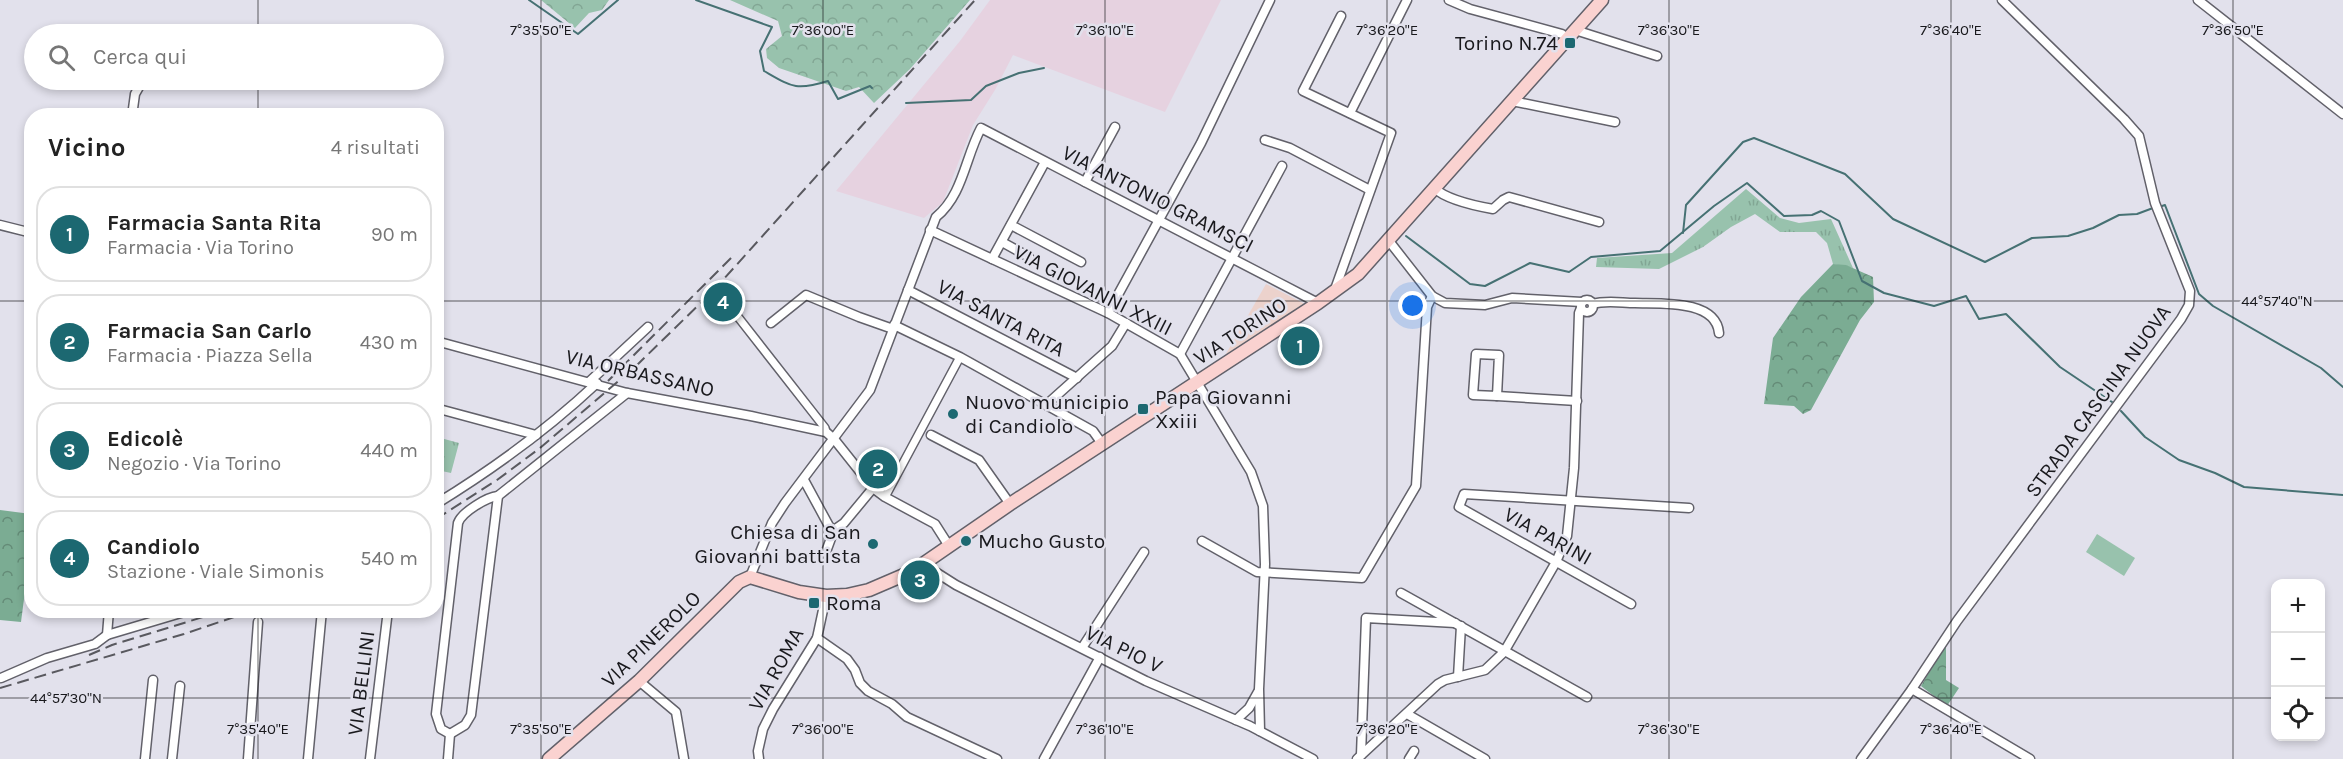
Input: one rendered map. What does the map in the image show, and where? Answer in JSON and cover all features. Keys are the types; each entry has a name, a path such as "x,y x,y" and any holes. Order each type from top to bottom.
{"main road":[{"name":"VIA TORINO","path":"826,596 847,595 868,590 923,564 1010,504 1197,384 1358,274 1602,0"},
{"path":"750,577 799,592 826,596"},
{"name":"VIA PINEROLO","path":"549,759 639,681 734,587 750,577"}],"street":[{"path":"1108,314 1201,143 1269,0"},
{"path":"1350,113 1407,0"},
{"path":"1449,0 1470,9 1562,34 1571,34 1657,56"},
{"name":"STRADA CASCINA NUOVA","path":"1861,759 1912,689 1957,621 2116,408 2181,319 2188,305 2190,291 2155,202 2139,136 2002,0"},
{"path":"2198,0 2343,114"},
{"path":"1334,292 1391,133 1304,91 1341,16"},
{"path":"133,108 137,90"},
{"path":"1512,101 1615,122"},
{"path":"1085,182 1114,127"},
{"name":"VIA ANTONIO GRAMSCI","path":"930,230 936,217 951,202 981,128 1318,303"},
{"path":"1265,140 1290,148 1370,190"},
{"path":"1011,225 1046,162"},
{"path":"1180,354 1282,166"},
{"path":"1434,188 1442,195 1473,206 1493,209 1509,197 1599,222"},
{"path":"0,225 24,231"},
{"name":"VIA GIOVANNI XXIII","path":"992,260 1011,225 1081,262"},
{"path":"750,577 772,523 870,390 930,230"},
{"name":"VIA GIOVANNI XXIII","path":"930,230 1108,314 1180,354 1211,403 1257,485 1264,518 1265,574 1260,731"},
{"path":"1389,241 1432,296 1445,303 1479,305 1512,298 1586,306 1690,306 1714,319 1719,333"},
{"name":"VIA GIOVANNI XXIII","path":"1002,242 1029,257"},
{"name":"VIA SANTA RITA","path":"908,290 1077,378"},
{"path":"771,323 806,295 859,317 893,327 960,357 1093,431 1103,445"},
{"path":"1202,541 1257,572 1265,574 1362,578 1416,486 1427,307 1432,296"},
{"path":"1359,757 1438,684 1485,670 1505,651 1556,562 1567,536 1571,501 1580,327 1586,306"},
{"path":"730,308 826,432"},
{"path":"1046,405 1112,346 1126,323"},
{"path":"444,499 472,483 536,435 648,327"},
{"name":"VIA ORBASSANO","path":"444,342 627,393 826,432 873,488 935,524 949,546"},
{"path":"1497,396 1499,355 1476,354 1473,395 1577,401"},
{"path":"885,497 960,357"},
{"path":"450,734 441,729 436,714 458,523 462,516 492,497 498,496 627,393"},
{"path":"444,410 536,435"},
{"path":"922,430 979,460 1010,504"},
{"path":"804,480 829,526 834,530"},
{"path":"827,549 834,530 844,523 873,488"},
{"name":"VIA PARINI","path":"1571,501 1464,494 1459,507 1631,604"},
{"path":"450,734 465,725 471,715 498,496"},
{"path":"1571,501 1689,508"},
{"path":"1082,648 1143,552"},
{"name":"VIA PIO V","path":"923,564 956,585 1146,681 1260,731 1313,759"},
{"path":"1401,592 1587,697"},
{"name":"VIA ROMA","path":"759,759 758,751 764,729 773,709 818,638 826,596"},
{"path":"107,635 108,618"},
{"path":"1,678 47,658 95,644 107,635 164,618"},
{"path":"308,759 321,618"},
{"name":"VIA BELLINI","path":"370,759 387,618"},
{"path":"1359,757 1366,618 1458,625"},
{"path":"248,759 258,622"},
{"path":"1458,625 1458,677"},
{"path":"818,638 847,659 860,683 868,691 892,704 907,717 997,759"},
{"path":"1044,759 1100,657"},
{"path":"146,759 153,680"},
{"path":"639,681 676,712 684,759"},
{"path":"172,759 180,686"},
{"path":"1236,720 1249,708 1260,689"},
{"path":"1912,689 2030,759"},
{"path":"1407,714 1485,759"},
{"path":"448,759 450,734"},
{"path":"1409,759 1414,751"}],"shaded area":[{"path":"990,0 1221,0 1165,112 1013,55 973,125 943,202 924,218 836,191 960,41"},
{"path":"1266,284 1305,304 1223,359"}],"green space":[{"path":"541,0 609,0 602,10 589,13 575,28"},
{"path":"730,0 970,0 910,69 874,103 859,87 846,91 779,68 767,58 766,49 782,36 778,21"},
{"path":"1746,189 1780,218 1799,223 1831,219 1853,268 1833,264 1827,243 1816,232 1780,232 1755,214 1731,227 1703,247 1659,269 1596,267 1597,258 1672,253"},
{"path":"1833,264 1846,265 1873,277 1874,302 1860,320 1811,410 1803,414 1794,406 1764,404 1773,338 1801,297"},
{"path":"444,439 459,443 451,473 444,472"},
{"path":"0,510 24,513 24,599 21,622 0,620"},
{"path":"2097,534 2135,558 2124,576 2086,552"},
{"path":"1946,643 1946,680 1959,688 1947,706 1921,686"}],"waterway":[{"path":"529,0 578,34 618,0"},
{"path":"696,0 772,27 760,51 764,71 781,81 795,86 808,86 828,81 838,99 870,86 872,88"},
{"path":"906,103 971,100 986,86 1019,73 1044,68"},
{"path":"1683,233 1686,205 1743,142 1754,138 1845,174 1893,219 1985,262 2032,238 2068,236 2093,228 2119,215 2137,214 2153,208"},
{"path":"1406,236 1470,284 1485,286 1530,263 1569,272 1591,257 1660,251 1714,206 1747,183 1784,216 1812,215 1821,211 1839,221 1862,281 1884,293 1934,306 1966,296 1979,319 2006,314 2060,367 2112,402"},
{"path":"2159,207 2165,205 2199,294 2213,306 2321,368 2343,387"},
{"path":"2121,411 2145,437 2179,460 2215,473 2244,487 2343,495"}],"railway":[{"path":"444,514 497,480 540,448 635,367 713,291 975,0"},
{"path":"608,381 735,254"},
{"path":"89,655 112,645 200,618"},
{"path":"0,688 231,618"}],"place":[{"name":"Torino N.74","path":"1570,43"},
{"name":"Candiolo","path":"723,302"},
{"name":"Farmacia Santa Rita","path":"1300,346"},
{"name":"Papa Giovanni Xxiii","path":"1143,409"},
{"name":"Nuovo municipio di Candiolo","path":"953,414"},
{"name":"Farmacia San Carlo","path":"878,469"},
{"name":"Mucho Gusto","path":"966,541"},
{"name":"Chiesa di San Giovanni battista","path":"873,544"},
{"name":"Edicolè","path":"920,580"},
{"name":"Roma","path":"814,603"}]}
